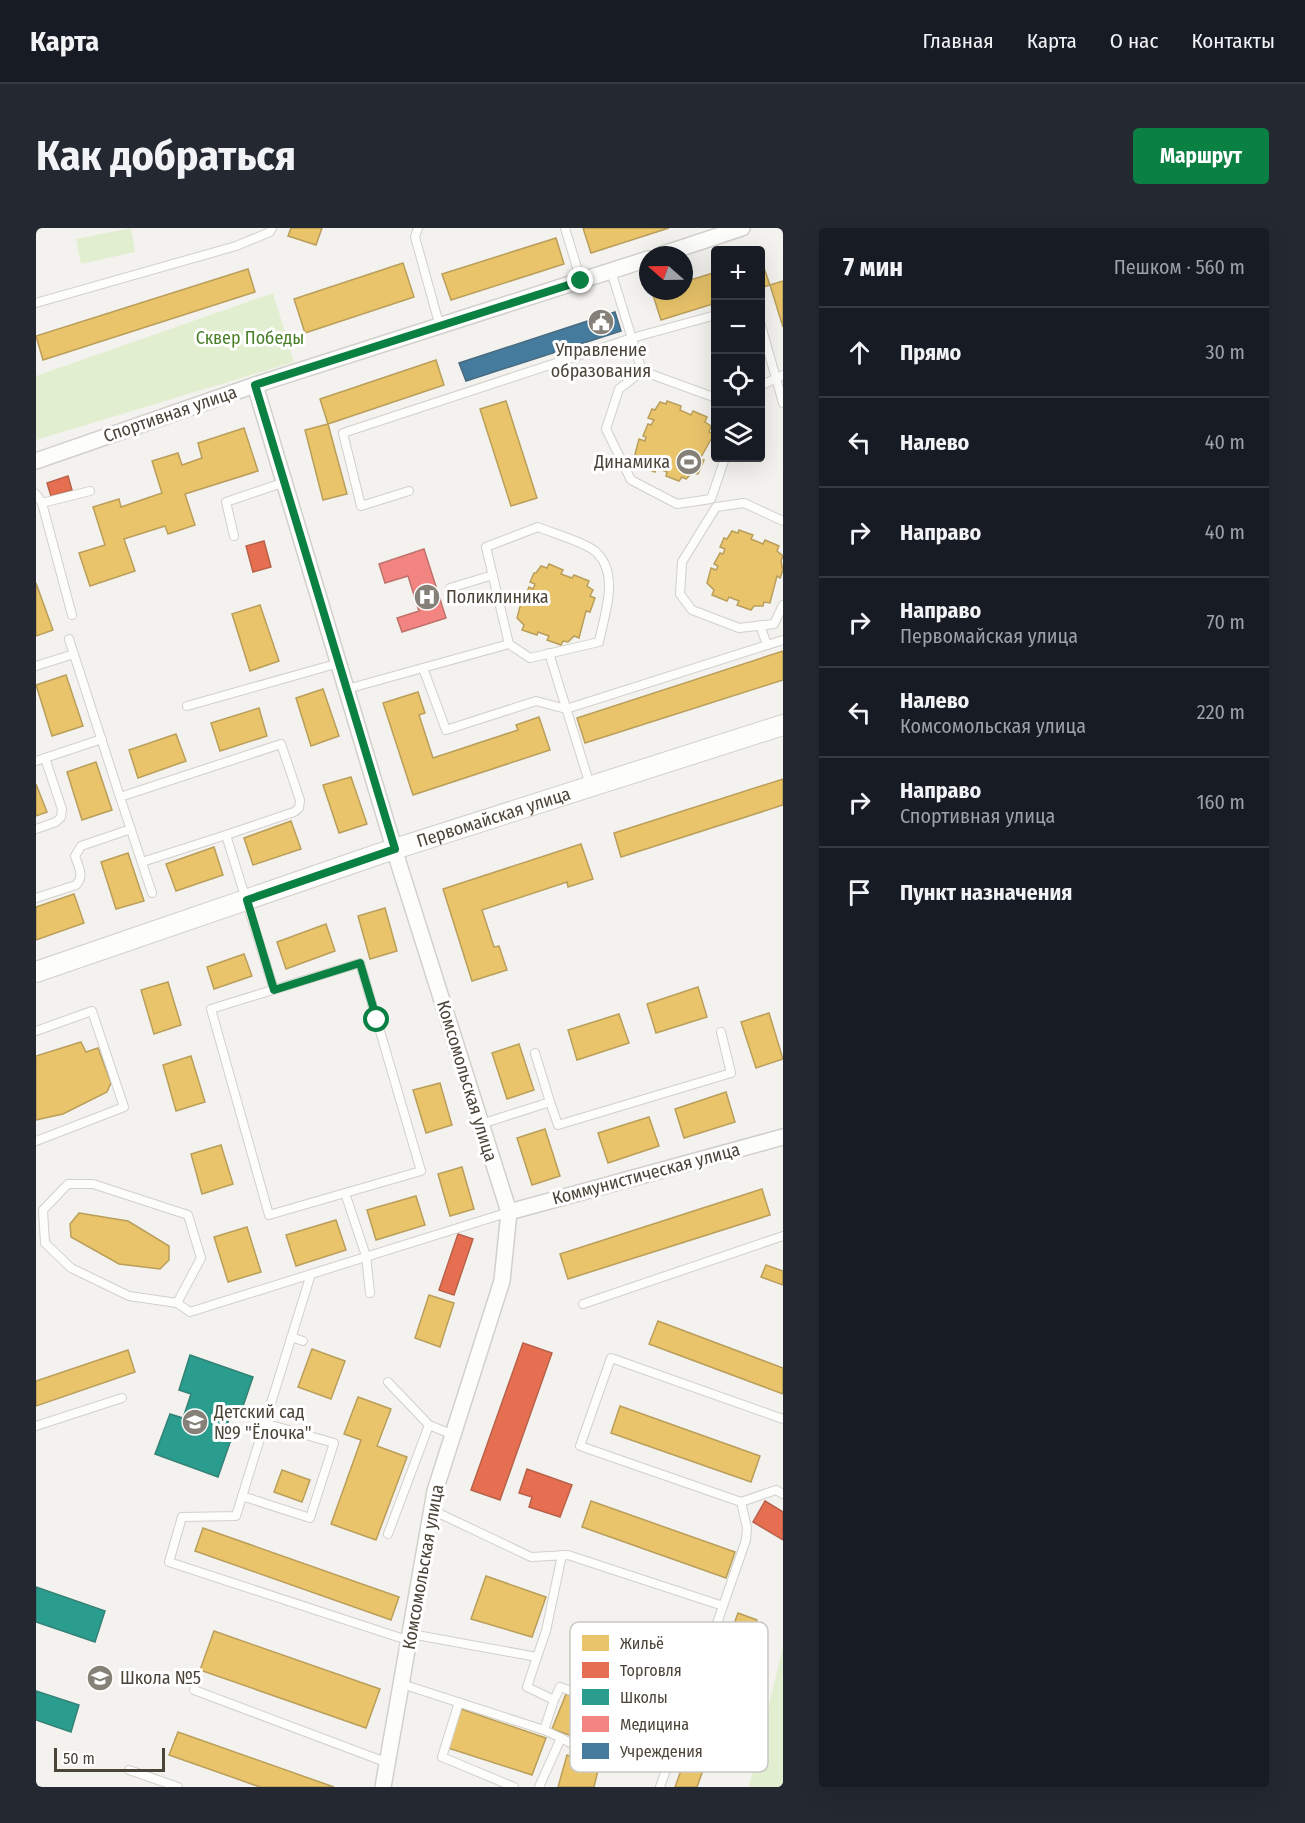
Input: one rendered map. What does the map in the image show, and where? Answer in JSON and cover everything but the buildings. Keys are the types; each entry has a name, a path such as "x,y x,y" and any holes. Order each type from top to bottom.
{"street":[{"path":"685,246 732,229"},
{"name":"Спортивная улица","path":"36,461 255,385 639,262"},
{"name":"Комсомольская улица","path":"255,385 395,849 509,1212 502,1281 435,1491 383,1787"},
{"name":"Первомайская улица","path":"36,972 395,849 783,725"},
{"name":"Коммунистическая улица","path":"509,1212 783,1137"}],"lane":[{"path":"36,303 236,246 270,232 272,228"},
{"path":"418,228 415,237 440,327"},
{"path":"565,228 581,281"},
{"path":"611,271 642,371"},
{"path":"409,491 361,507 344,433 632,338 711,316"},
{"path":"765,336 779,377 783,403"},
{"path":"642,371 711,396"},
{"path":"642,371 619,389 606,429 631,480 676,504 711,499"},
{"path":"765,384 779,377"},
{"path":"711,499 724,462"},
{"path":"234,536 226,502 285,482"},
{"path":"42,503 90,491"},
{"path":"36,494 42,503 72,615"},
{"path":"711,499 716,507"},
{"path":"716,507 744,503 783,521"},
{"path":"716,507 682,562 680,594 692,609 740,627 774,624 783,605"},
{"path":"538,527 597,552 606,567 610,588 599,642 530,658 509,644 493,575 486,547 538,527"},
{"path":"450,588 493,575"},
{"path":"760,626 767,645"},
{"path":"69,639 152,893"},
{"path":"423,668 446,730 536,702 566,709 783,640"},
{"path":"347,689 509,644"},
{"path":"36,666 74,654"},
{"path":"549,654 590,787"},
{"path":"187,706 339,663"},
{"path":"36,761 102,739"},
{"path":"120,797 281,744 300,800 299,808 294,812 142,862"},
{"path":"36,829 61,818 62,809 45,758"},
{"path":"36,898 76,885 80,881 81,875 75,856 81,846 131,829"},
{"path":"225,835 274,990"},
{"path":"360,963 421,1171 270,1215 211,1009 274,990 360,963"},
{"path":"36,1031 92,1011 124,1107 36,1141"},
{"path":"535,1053 558,1125 731,1073 721,1032"},
{"path":"481,1124 550,1102"},
{"path":"177,1303 201,1258 188,1215 93,1184 68,1184 40,1209 45,1243 71,1268 129,1296 177,1303 190,1312 509,1212"},
{"path":"345,1193 366,1256 370,1293"},
{"path":"583,1304 783,1236"},
{"path":"310,1274 236,1516 182,1517 169,1562 410,1637 537,1657"},
{"path":"291,1337 303,1341"},
{"path":"783,1419 610,1358 580,1446 741,1502 776,1490 783,1494"},
{"path":"388,1382 429,1425 452,1434"},
{"path":"36,1426 122,1398"},
{"path":"242,1496 310,1518 334,1443 264,1423"},
{"path":"388,1534 429,1425"},
{"path":"717,1622 746,1540 747,1528 741,1502"},
{"path":"432,1510 531,1557 568,1555 723,1606"},
{"path":"554,1700 527,1687 546,1631 562,1555"},
{"path":"402,1684 544,1730 570,1743"},
{"path":"544,1730 560,1687 570,1691"},
{"path":"194,1690 388,1763"},
{"path":"459,1702 442,1757 514,1787"},
{"path":"539,1787 561,1738"},
{"path":"129,1770 178,1787"},
{"path":"660,1787 665,1772"}],"green space":[{"path":"131,228 135,252 81,264 76,239"},
{"name":"Сквер Победы","path":"273,293 294,362 36,440 36,376"},
{"path":"783,1647 783,1787 749,1787 753,1772 768,1772 768,1709"}],"place":[{"name":"Управление образования","path":"601,322"},
{"name":"Динамика","path":"689,462"},
{"name":"Поликлиника","path":"427,597"},
{"name":"Детский сад №9 \"Ёлочка\"","path":"195,1422"},
{"name":"Школа №5","path":"100,1678"}],"route":[{"path":"377,1020 360,963 274,990 247,900 395,849 255,385 581,281"}]}
